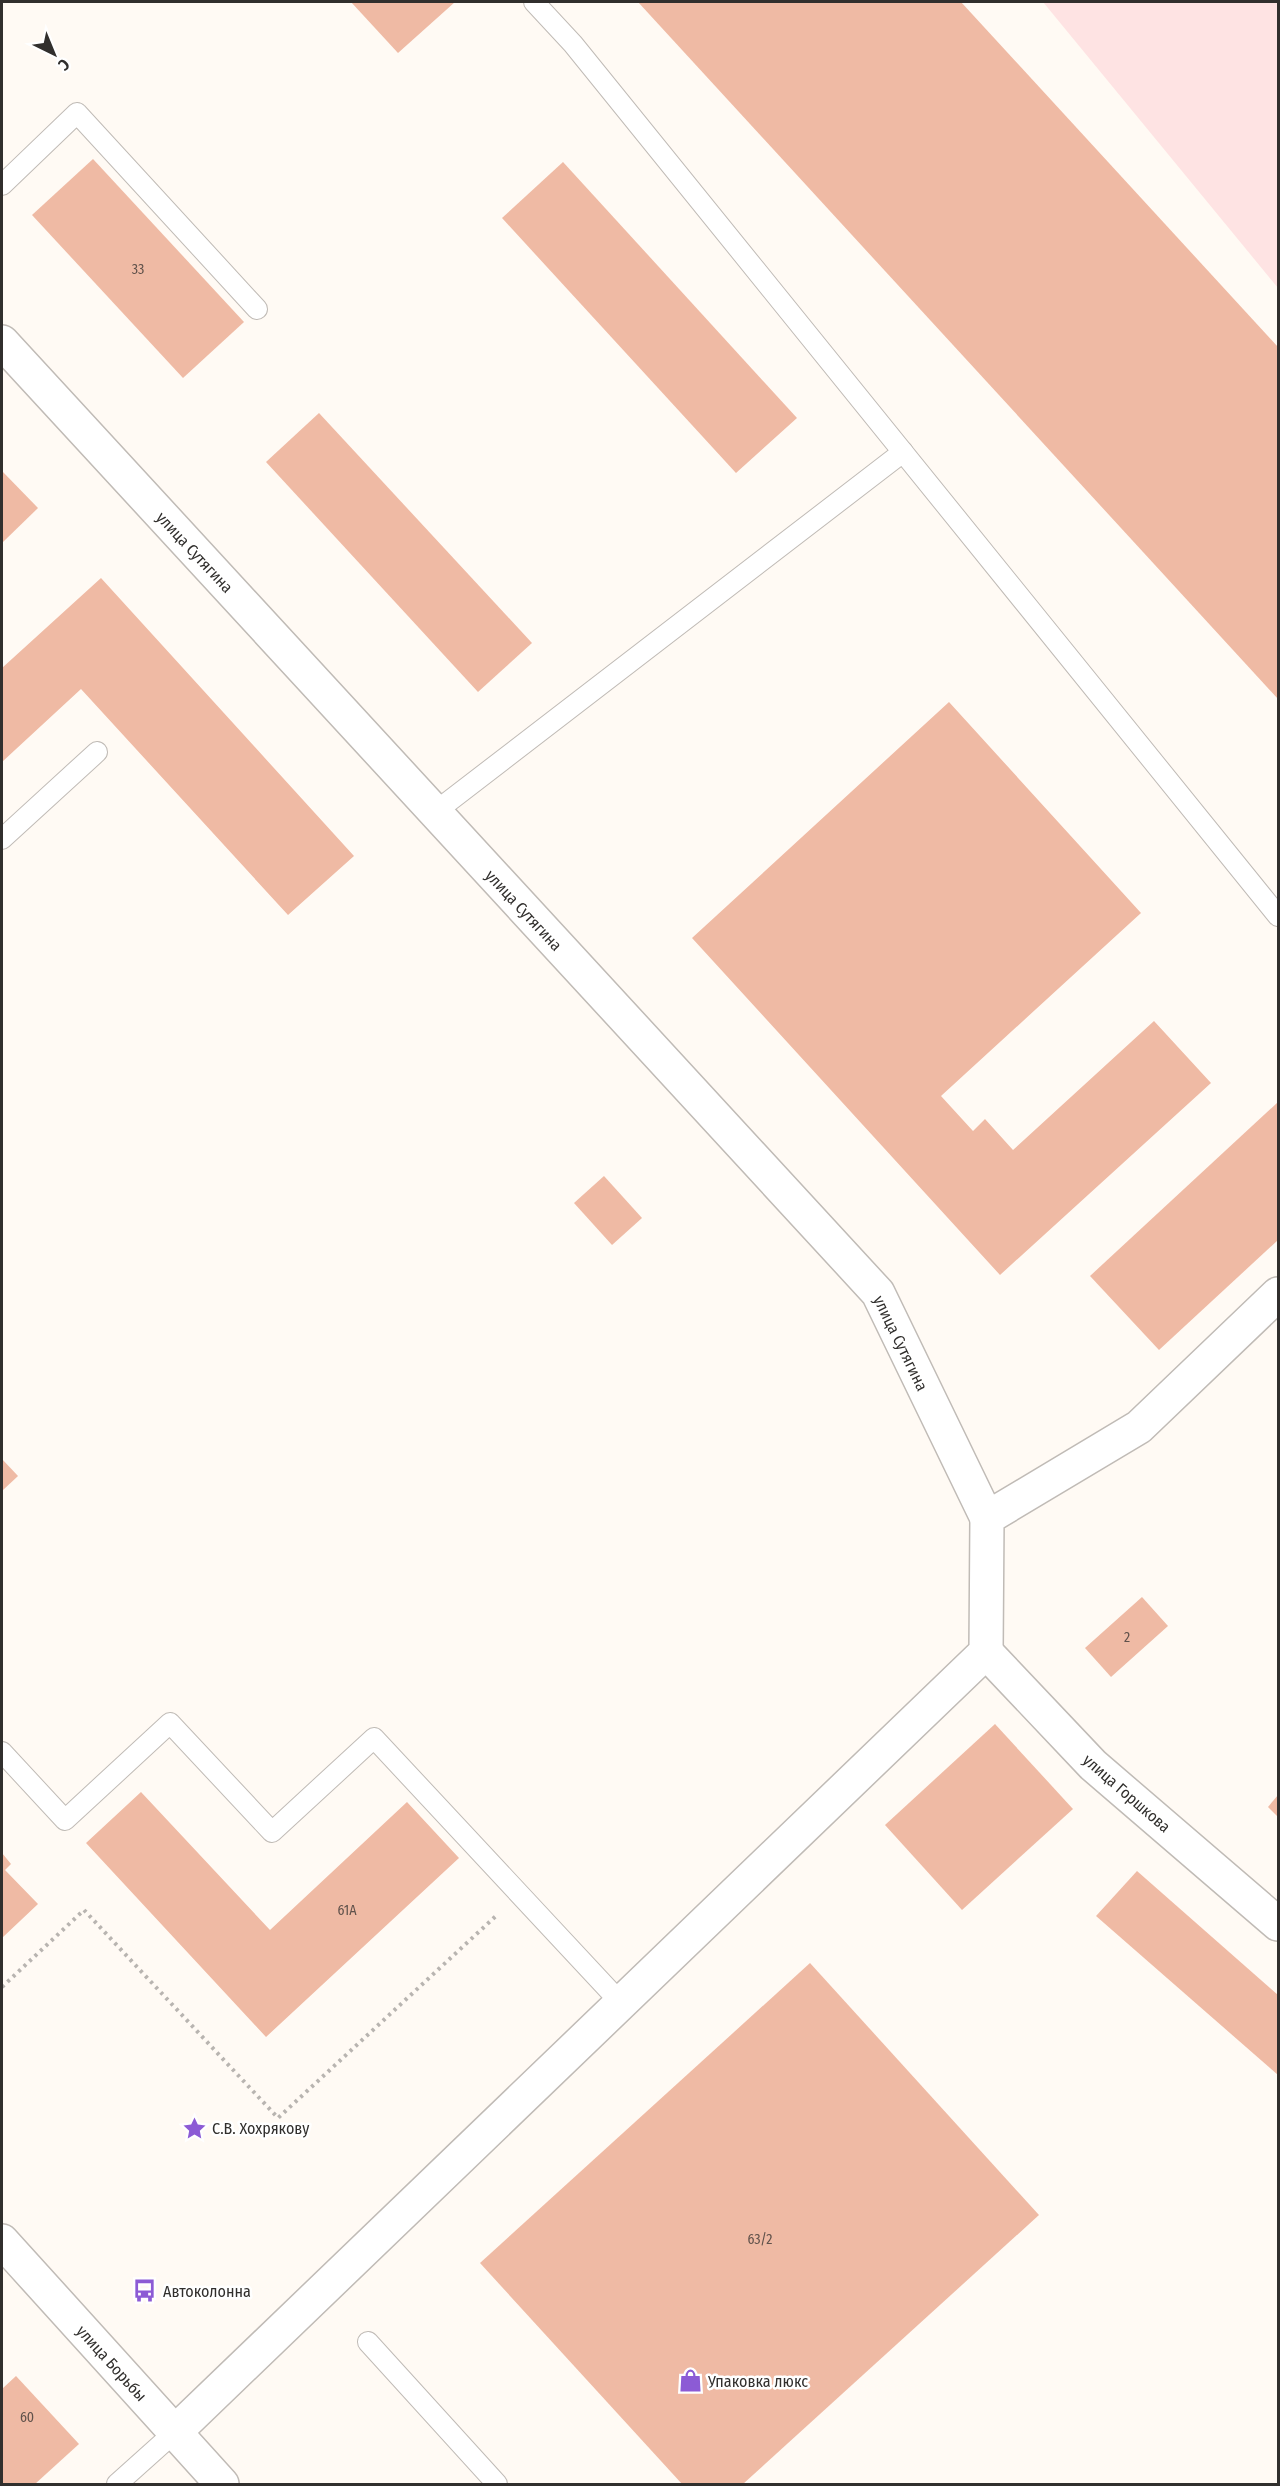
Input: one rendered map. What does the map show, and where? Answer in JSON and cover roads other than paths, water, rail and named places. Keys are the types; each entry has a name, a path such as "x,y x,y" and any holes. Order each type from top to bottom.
{"street":[{"name":"улица Сутягина","path":"2,342 878,1293 987,1518"},
{"path":"175,2432 986,1652 987,1518 1139,1427 1278,1294"},
{"name":"улица Горшкова","path":"986,1652 1093,1765 1278,1924"},
{"name":"улица Борьбы","path":"2,2241 222,2484"}],"lane":[{"path":"534,2 573,44 1278,916"},
{"path":"2,185 77,113 257,309"},
{"path":"435,812 903,452"},
{"path":"2,839 97,752"},
{"path":"2,1752 65,1820 170,1723 272,1832 374,1738 621,2003"},
{"path":"368,2342 497,2484"},
{"path":"117,2484 175,2432"}],"place":[{"name":"С.В. Хохрякову","path":"194,2128"},
{"name":"Автоколонна","path":"145,2291"},
{"name":"Упаковка люкс","path":"690,2381"}]}
